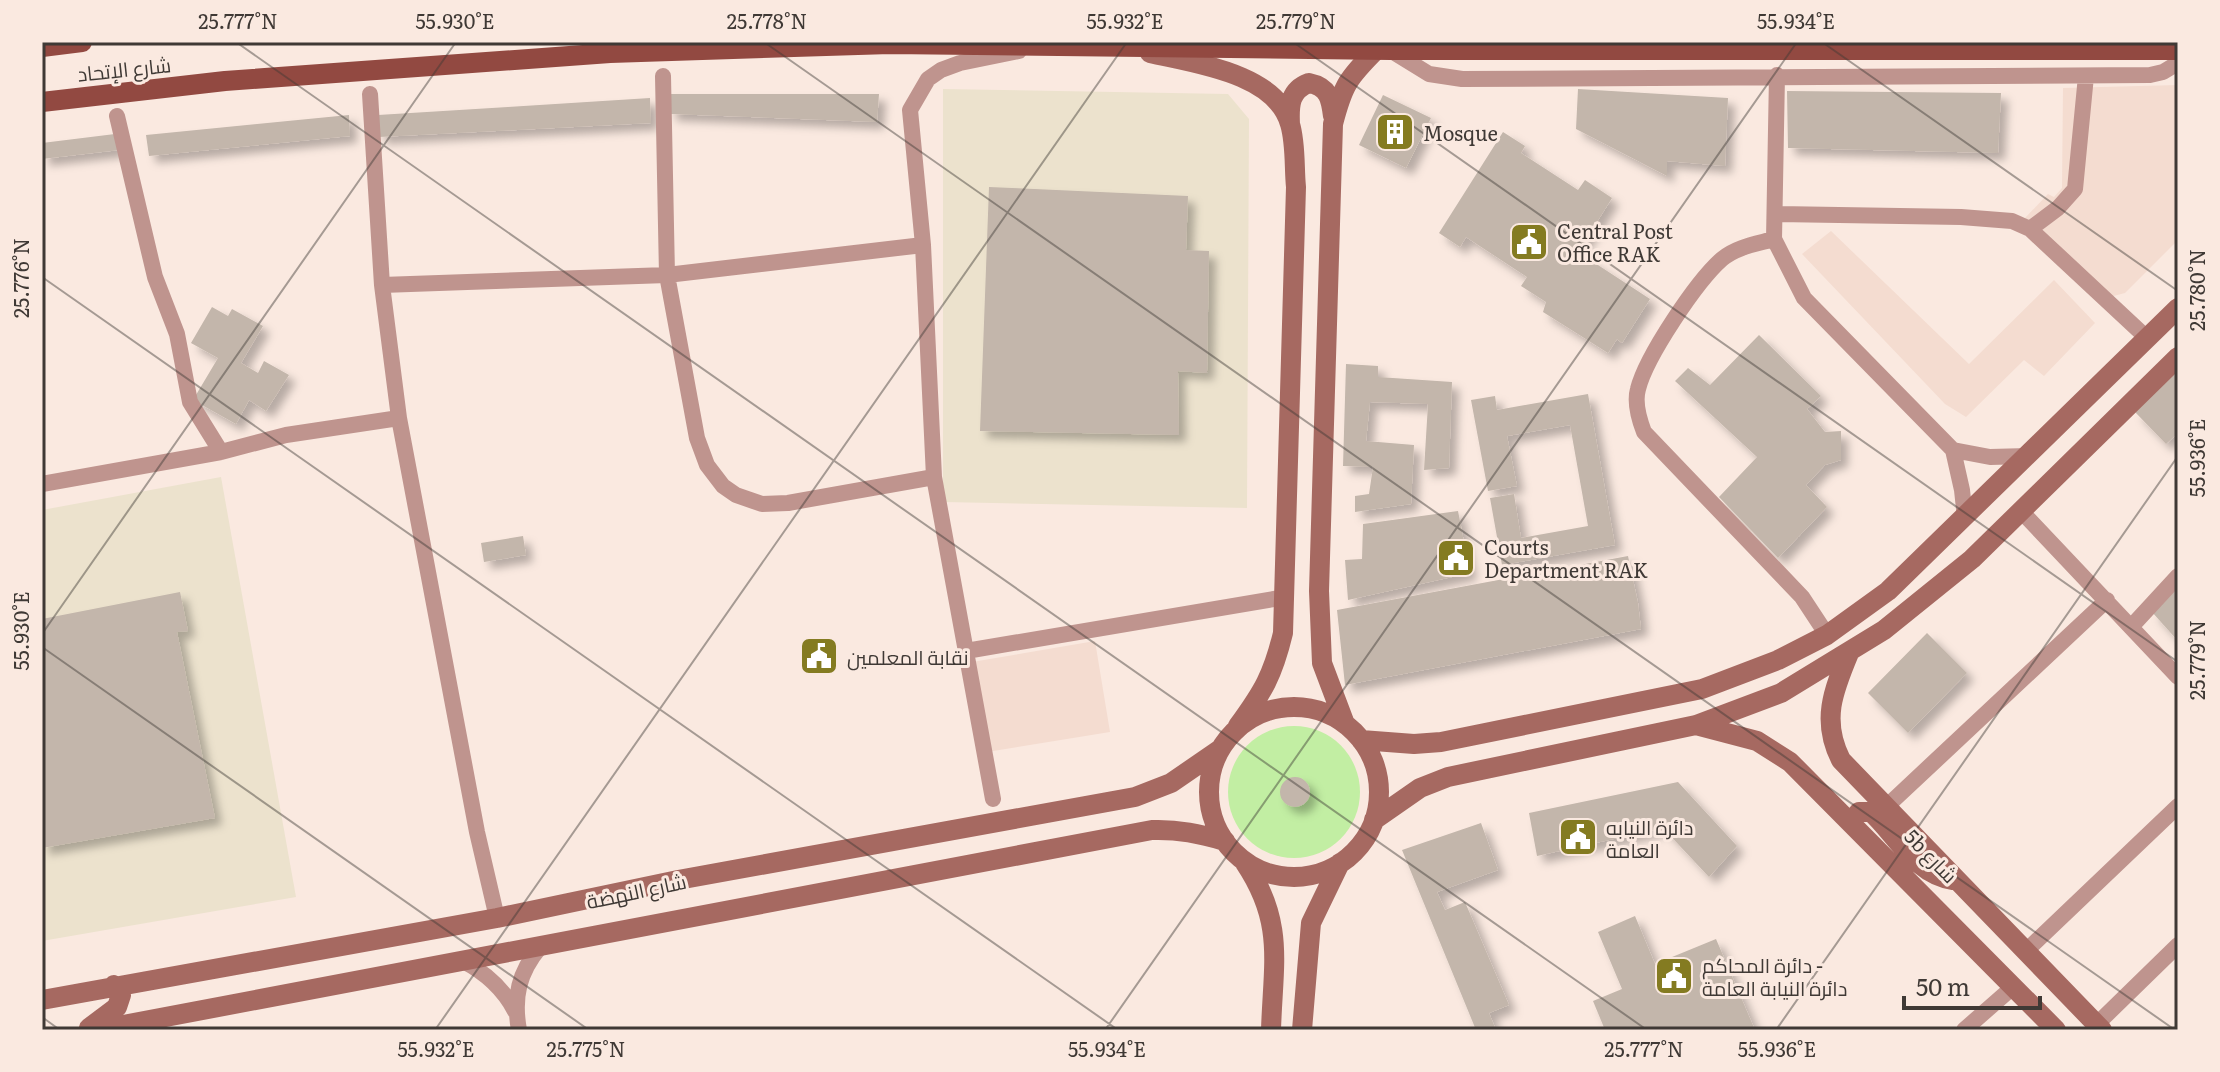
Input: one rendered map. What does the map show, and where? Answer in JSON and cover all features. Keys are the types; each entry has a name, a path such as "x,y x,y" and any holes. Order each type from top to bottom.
{"main road":[{"name":"شارع الإتحاد","path":"42,47 82,42"},
{"path":"610,53 677,42"},
{"name":"شارع الإتحاد","path":"42,102 225,81 610,53 890,44 1383,50 2030,46 2178,50"},
{"path":"1127,47 1226,71 1257,84 1279,106 1290,124"},
{"path":"1333,124 1347,80 1383,50"},
{"path":"1271,1030 1274,933 1271,911 1261,887 1243,860 1225,841 1213,820 1209,797 1211,773 1219,750 1265,689 1275,668 1283,633 1296,187 1290,124 1293,94 1309,83 1326,90 1330,97 1333,124 1320,643 1329,685 1345,724"},
{"path":"1361,740 1414,744 1441,742 1702,689 1778,660 1827,635 1888,591 2178,308"},
{"path":"1374,820 1420,788 1448,777 1696,725 1781,693 1884,630 1972,559 2178,357"},
{"name":"5b شارع","path":"1849,653 1831,699 1829,725 1835,749 1849,770 2099,1027"},
{"path":"1238,726 1263,712 1292,707 1320,711 1345,724 1361,740 1372,758 1378,778 1379,800 1374,820 1361,845 1340,863 1317,874 1291,877 1266,872 1243,860"},
{"name":"5b شارع","path":"1696,725 1745,736 1780,754 2056,1030"},
{"name":"شارع النهضة","path":"42,1000 497,918 678,880 1135,797 1171,783 1219,750"},
{"path":"1851,822 1859,812 1871,812 1922,867 1939,877 1957,881"},
{"name":"شارع النهضة","path":"97,1030 1152,830 1199,833 1225,841"},
{"path":"1302,1030 1311,923 1340,863"},
{"path":"85,1030 117,1007 121,995 114,985"}],"street":[{"path":"993,799 934,477 923,245 910,110 928,79 941,70 960,63 1044,46"},
{"path":"1383,50 1429,74 1447,78 2086,76 2156,74 2178,63"},
{"path":"1777,75 1774,239 1804,298 1953,450 1965,518"},
{"path":"663,76 667,275 697,438 707,465 723,486 736,495 762,504 788,503 934,477"},
{"path":"2030,229 2058,208 2075,189 2086,76"},
{"path":"370,94 382,285 399,418 477,832 497,918"},
{"path":"117,116 155,277 177,334 190,402 221,452"},
{"path":"1775,214 1961,217 2012,221 2030,229 2148,339"},
{"path":"1774,239 1741,248 1724,258 1694,289 1637,390 1637,412 1644,432 1802,597 1827,635"},
{"path":"382,285 667,275 923,245"},
{"path":"42,484 221,452 286,435 399,418"},
{"path":"1953,450 1990,457 2028,456"},
{"path":"2022,512 2178,677"},
{"path":"2131,627 2178,576"},
{"path":"966,651 1286,597"},
{"path":"1885,808 2107,600"},
{"path":"2026,951 2178,806"},
{"path":"2099,1027 2178,945"},
{"path":"519,1030 516,998 523,970 540,947"},
{"path":"463,961 489,976 509,999 516,1013"},
{"path":"1964,1030 2013,987"}],"shaded area":[{"path":"2178,85 2178,240 2125,293 2106,298 2025,218 2048,194 2054,197 2062,188 2063,88"},
{"path":"943,89 1228,94 1249,119 1247,508 943,502"},
{"path":"1831,231 1969,364 2054,280 2095,323 2044,376 2024,360 1966,417 1945,404 1802,254"},
{"path":"221,477 296,897 42,941 42,510"},
{"path":"1095,641 1110,732 987,752 972,662"}],"green space":[{"path":"1294,726 1319,731 1341,745 1355,767 1360,792 1355,817 1341,839 1319,853 1294,858 1269,853 1247,839 1233,817 1228,792 1233,767 1247,745 1269,731"}],"building":[{"path":"1578,89 1728,98 1725,166 1667,161 1667,176 1576,129"},
{"path":"1787,91 2001,93 1998,153 1788,148"},
{"path":"668,94 879,94 877,122 670,114"},
{"name":"Mosque","path":"1383,95 1431,118 1406,168 1359,145"},
{"path":"650,98 651,123 379,137 378,115"},
{"path":"349,115 350,136 149,156 146,135"},
{"name":"Central Post Office RAK","path":"1503,132 1525,146 1521,153 1578,190 1585,180 1612,198 1578,252 1650,299 1622,343 1617,339 1608,353 1543,312 1546,302 1521,286 1527,277 1466,237 1460,247 1439,233"},
{"path":"115,134 119,150 42,159 42,143"},
{"path":"989,187 1188,196 1186,250 1209,251 1207,373 1178,371 1179,435 980,431"},
{"path":"212,307 228,316 232,309 263,326 241,363 258,373 264,361 289,375 266,411 249,400 236,424 193,400 218,358 191,343"},
{"path":"1759,335 1821,396 1807,409 1825,432 1841,431 1841,460 1825,465 1806,485 1827,507 1778,558 1719,497 1757,457 1675,381 1688,368 1710,385"},
{"path":"1346,364 1378,366 1378,377 1452,382 1449,468 1424,470 1428,404 1370,402 1366,441 1414,445 1411,504 1355,512 1355,496 1369,494 1373,467 1343,466"},
{"path":"2178,369 2178,433 2166,444 2135,412"},
{"path":"1588,394 1615,545 1502,565 1490,498 1514,494 1521,538 1588,526 1570,425 1507,436 1517,486 1488,491 1471,400 1495,396 1497,410"},
{"path":"1458,511 1470,573 1348,600 1345,560 1362,559 1363,524"},
{"path":"523,536 526,555 484,562 481,543"},
{"path":"1628,556 1641,629 1345,685 1337,610"},
{"path":"2178,586 2178,641 2152,612"},
{"path":"180,592 188,631 177,632 215,818 42,848 42,619"},
{"path":"1927,633 1967,673 1908,733 1868,693"},
{"path":"1295,777 1306,781 1310,792 1306,803 1295,807 1284,803 1280,792 1284,781"},
{"name":"دائرة النيابه العامة","path":"1678,782 1737,846 1709,877 1663,828 1537,856 1529,813"},
{"path":"1481,823 1498,870 1437,892 1445,910 1465,902 1509,1005 1489,1013 1496,1030 1476,1030 1402,850"},
{"name":"دائرة المحاكم - دائرة النيابة العامة","path":"1635,916 1655,964 1716,939 1755,1030 1605,1030 1593,1001 1622,989 1598,932"}],"place":[{"name":"Mosque","path":"1395,132"},
{"name":"Central Post Office RAK","path":"1529,242"},
{"name":"Courts Department RAK","path":"1456,558"},
{"name":"نقابة المعلمين","path":"819,656"},
{"name":"دائرة النيابه العامة","path":"1578,837"},
{"name":"دائرة المحاكم - دائرة النيابة العامة","path":"1674,976"}]}
